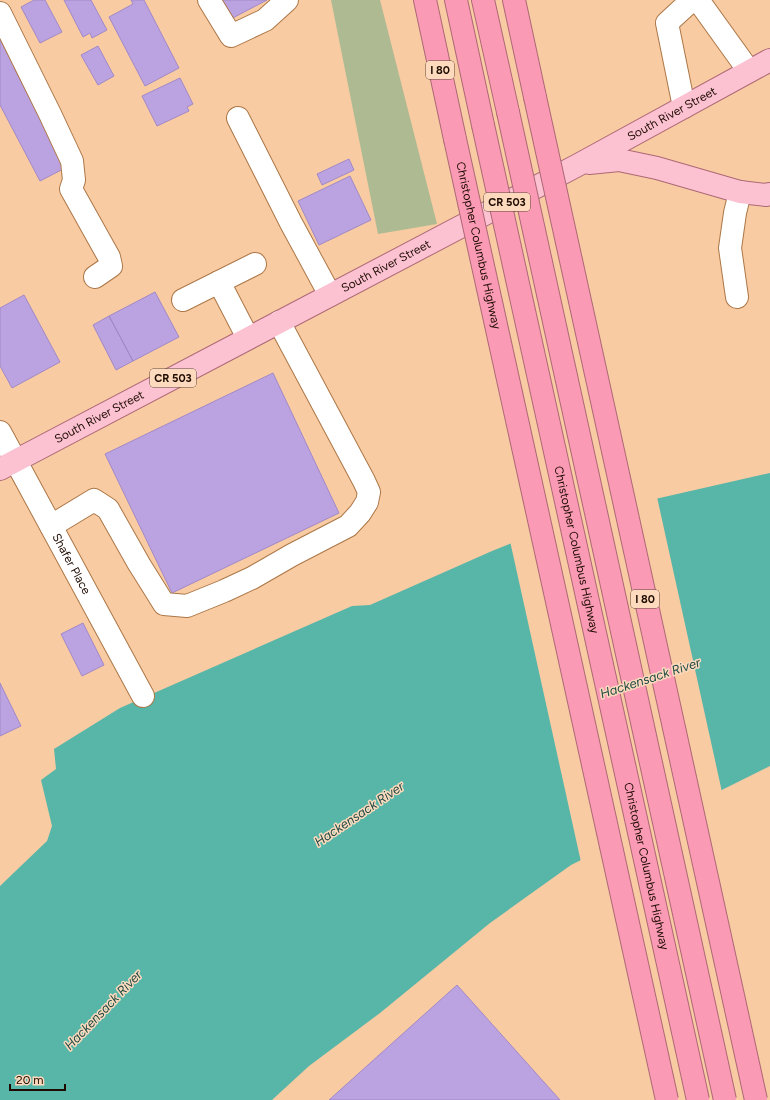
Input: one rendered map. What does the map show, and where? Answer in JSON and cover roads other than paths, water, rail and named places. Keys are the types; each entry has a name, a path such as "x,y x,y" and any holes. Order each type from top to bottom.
{"highway":[{"name":"Christopher Columbus Highway","path":"425,0 667,1100"},
{"name":"Christopher Columbus Highway","path":"456,0 698,1100"},
{"name":"I 80","path":"483,0 725,1100"},
{"name":"I 80","path":"514,0 756,1100"}],"main road":[{"name":"South River Street","path":"8,465 578,165 770,60"},
{"path":"578,165 619,160 657,168 740,192 766,195 770,194"}],"street":[{"path":"209,0 231,36 265,20 288,0"},
{"path":"684,107 667,23 692,0"},
{"path":"698,0 749,71"},
{"path":"0,13 72,161 74,180 71,189 109,256 111,266 95,277"},
{"path":"238,118 291,223 330,295"},
{"path":"737,297 730,248 740,192"},
{"path":"183,300 255,264"},
{"path":"218,282 248,338"},
{"path":"52,526 94,500 108,509 139,564 164,604 187,606 252,578 348,526 360,513 367,502 369,492 344,442 279,322"},
{"name":"Shafer Place","path":"0,432 8,465 52,526 143,696"}],"water":[{"name":"Hackensack River","path":"770,473 770,766 571,865 490,923 380,1013 309,1066 272,1100 0,1100 0,886 47,841 52,826 41,780 56,769 54,749 120,708 352,606 370,605 492,551 576,517"}]}
